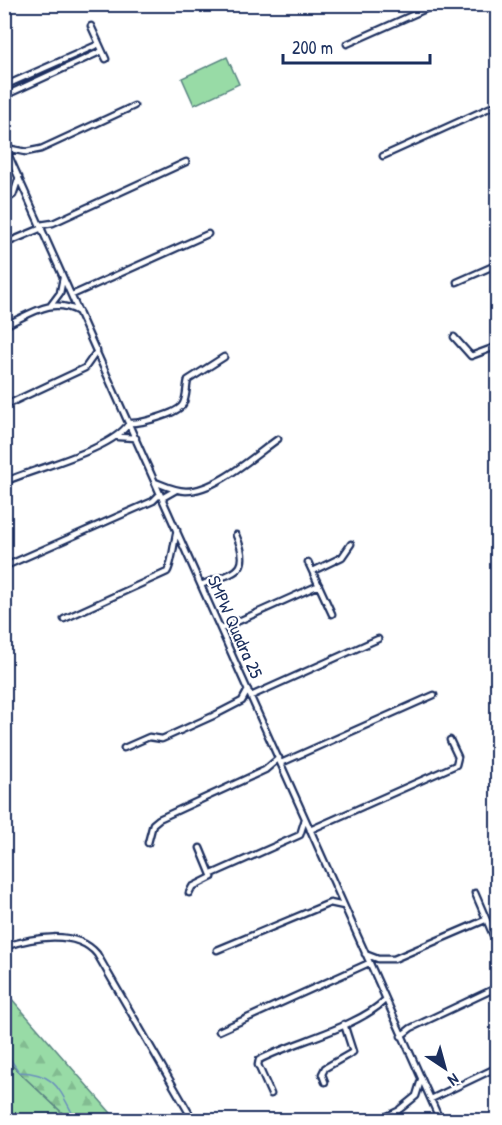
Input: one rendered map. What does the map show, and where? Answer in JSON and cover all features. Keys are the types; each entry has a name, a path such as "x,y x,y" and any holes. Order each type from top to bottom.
{"street":[{"path":"347,44 437,4"},
{"path":"91,26 106,59"},
{"path":"99,44 5,86 6,95 102,51"},
{"path":"53,64 56,72"},
{"path":"382,156 498,104"},
{"path":"5,146 26,152 41,148 134,106"},
{"name":"SMPW Quadra 25","path":"5,146 440,1120"},
{"path":"4,244 186,162"},
{"path":"4,201 13,195 19,177"},
{"path":"72,295 208,234"},
{"path":"457,282 498,264"},
{"path":"51,304 60,293 63,275"},
{"path":"4,326 51,304 65,304 79,312"},
{"path":"454,337 471,356 498,346"},
{"path":"4,406 85,368 97,351"},
{"path":"4,482 33,469 61,463 118,437 129,423 142,423 181,408 188,380 224,357"},
{"path":"118,437 136,438"},
{"path":"155,482 176,490 191,491 237,471 278,440"},
{"path":"8,565 176,490"},
{"path":"64,618 167,572 177,530"},
{"path":"201,585 237,570 243,564 244,555 236,535"},
{"path":"313,571 344,556 351,544"},
{"path":"308,562 332,614"},
{"path":"221,629 319,585"},
{"path":"251,696 378,639"},
{"path":"242,701 248,690"},
{"path":"148,843 153,824 159,819 280,761 434,695"},
{"path":"124,748 148,737 162,739 242,701 253,702"},
{"path":"310,830 456,765 458,757 450,740"},
{"path":"300,835 305,819"},
{"path":"189,893 192,887 210,878 212,874 300,835 315,841"},
{"path":"200,848 212,874"},
{"path":"217,950 330,903 338,891"},
{"path":"475,893 493,935"},
{"path":"330,903 344,906"},
{"path":"365,954 378,959 394,959 485,920"},
{"path":"4,947 37,939 71,938 88,944 97,954 193,1120"},
{"path":"219,1031 369,963"},
{"path":"401,1036 411,1028 498,987"},
{"path":"271,1094 258,1065 259,1060 344,1024 377,1008 385,1000"},
{"path":"377,1008 389,1009"},
{"path":"325,1082 322,1074 325,1068 353,1052 344,1024"},
{"path":"398,1029 411,1028"},
{"path":"431,1099 498,1067"},
{"path":"379,1120 399,1110 416,1096 421,1080"}],"green space":[{"path":"227,57 239,84 194,105 182,78"},
{"path":"4,990 117,1120 70,1120 5,1059"},
{"path":"5,1059 70,1120 5,1120"}],"waterway":[{"path":"4,1050 19,1072 42,1076 55,1085 76,1120"}]}
